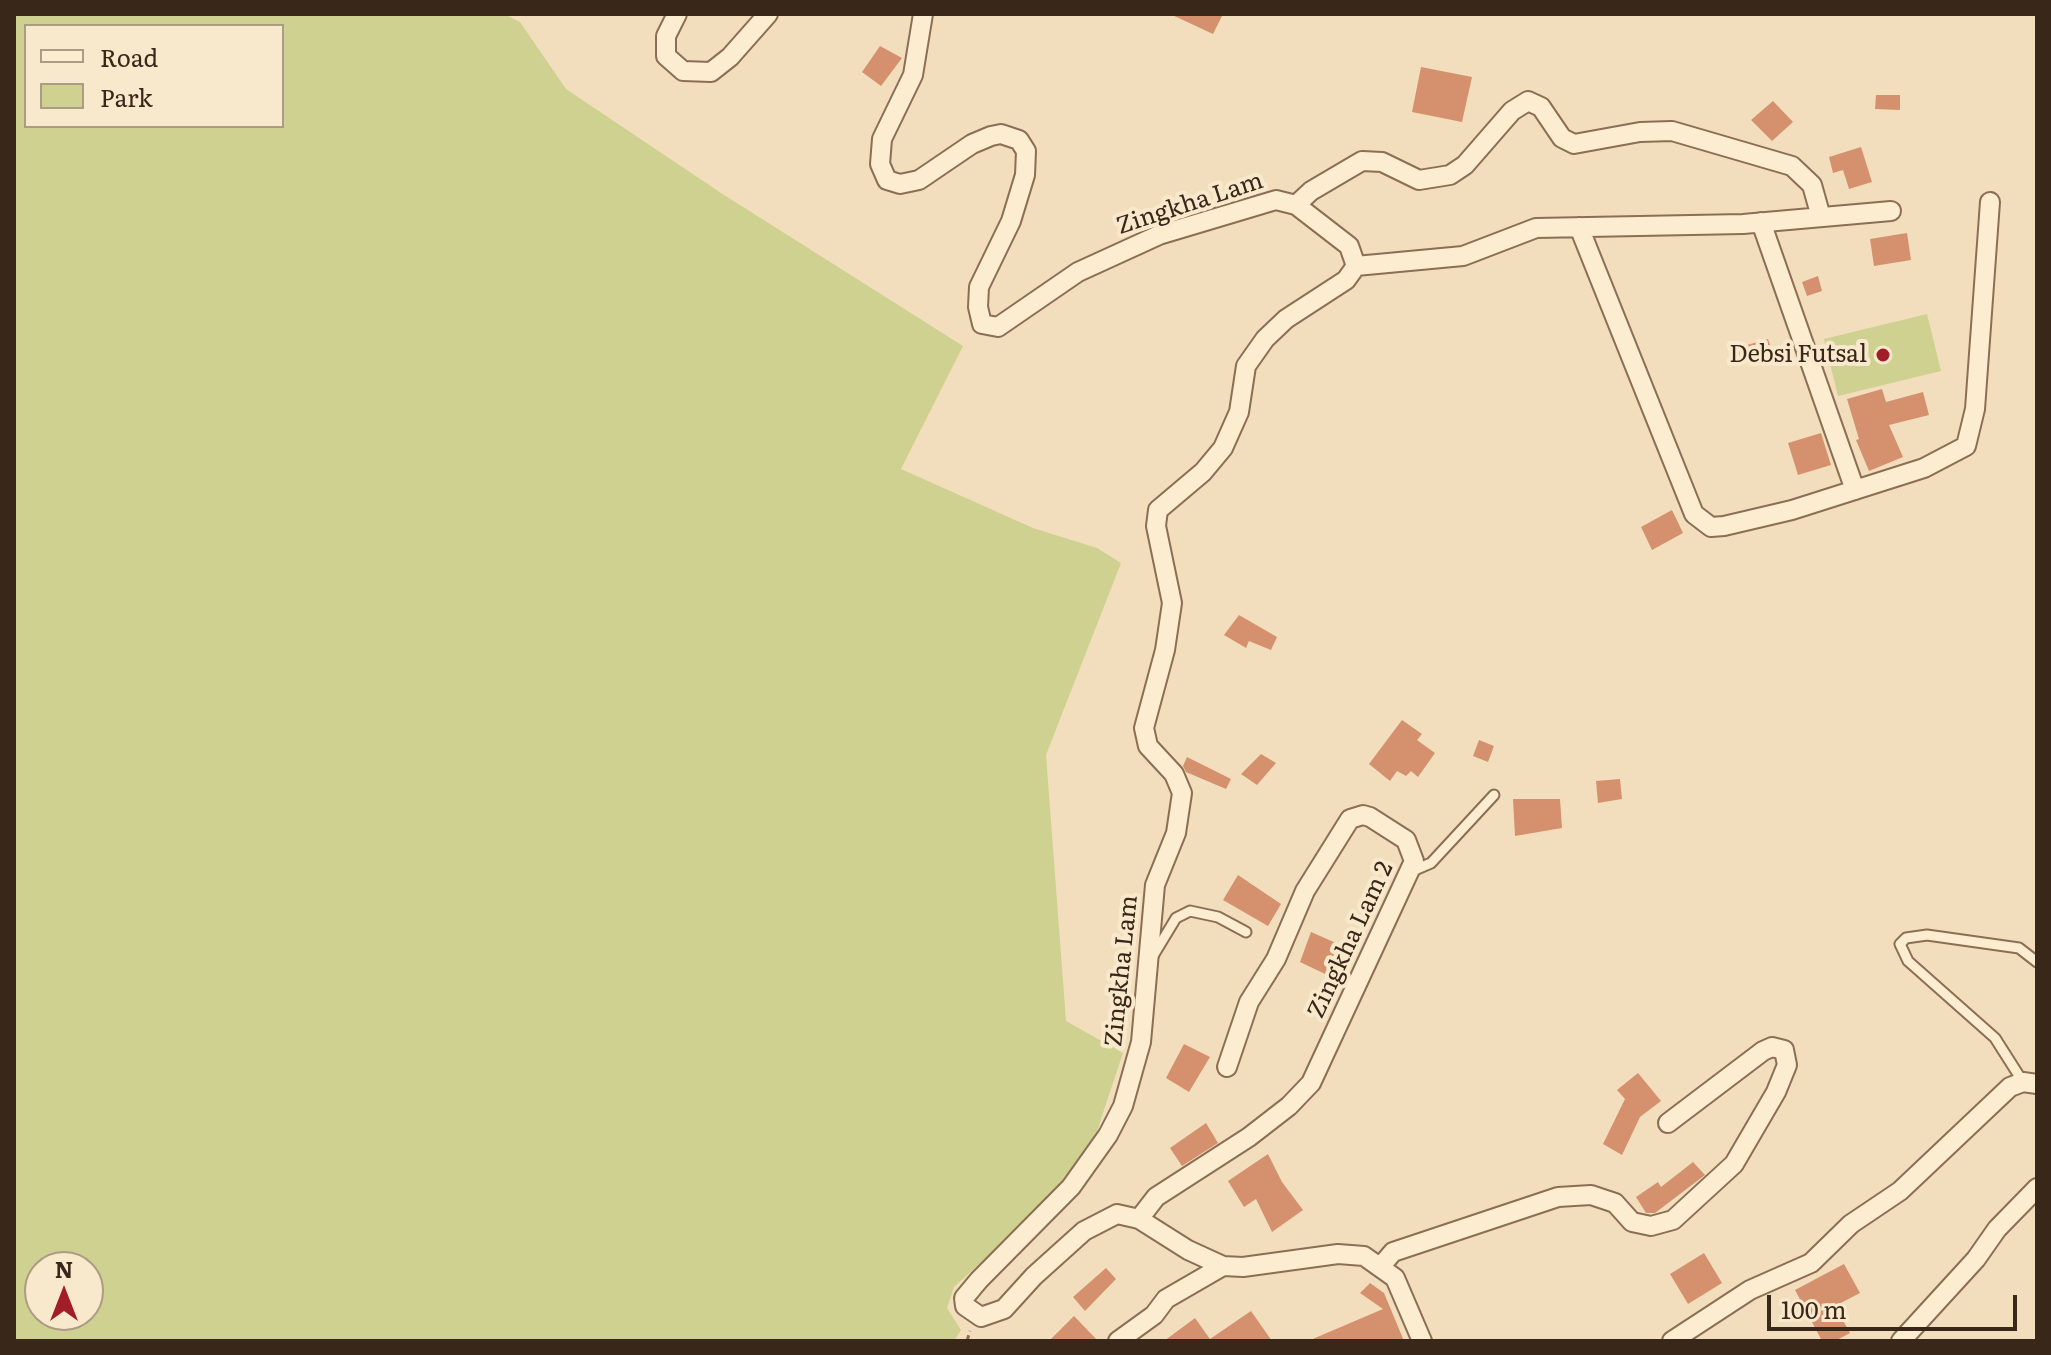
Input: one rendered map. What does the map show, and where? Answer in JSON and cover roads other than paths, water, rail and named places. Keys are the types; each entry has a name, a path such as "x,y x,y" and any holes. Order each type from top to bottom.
{"street":[{"path":"677,14 666,36 666,56 683,71 711,72 730,57 768,14"},
{"name":"Zingkha Lam","path":"923,14 913,75 882,139 880,164 887,180 900,184 919,180 972,144 991,136 1001,134 1019,140 1026,151 1025,175 1011,221 979,287 978,307 982,324 998,327 1013,320 1078,272 1159,235 1276,200 1296,205 1349,246 1356,266 1346,280 1286,319 1265,339 1246,366 1239,412 1223,448 1203,472 1158,510 1156,526 1172,603 1165,650 1144,728 1148,746 1174,774 1182,793 1176,833 1155,885 1141,1042 1123,1106 1108,1135 1062,1198 964,1298 965,1306 981,1317 1004,1309 1084,1231 1117,1214 1139,1219"},
{"path":"1296,205 1311,191 1362,161 1382,162 1419,180 1450,175 1465,165 1512,111 1528,101 1541,107 1562,138 1574,144 1640,132 1672,131 1792,166 1812,185 1821,217"},
{"path":"1579,227 1694,514 1711,527 1855,490 1924,468 1958,451 1970,436 1990,202"},
{"path":"1356,266 1463,256 1521,232 1579,227 1761,222 1891,211"},
{"path":"1761,222 1855,490"},
{"name":"Zingkha Lam 2","path":"1139,1219 1156,1197 1249,1137 1289,1106 1311,1083 1410,872 1414,855 1406,840 1370,817 1363,815 1350,819 1305,891 1276,959 1249,1002 1227,1067"},
{"path":"1381,1266 1393,1252 1558,1197 1591,1195 1615,1203 1632,1222 1651,1226 1673,1220 1734,1164 1776,1092 1787,1065 1784,1050 1772,1047 1763,1051 1668,1123"},
{"path":"1672,1341 1750,1290 1811,1263 1851,1224 1900,1191 2010,1087 2030,1083"},
{"path":"1901,1341 1976,1259 1997,1229 2037,1188"},
{"path":"1139,1219 1197,1256 1223,1266"},
{"path":"1118,1341 1154,1315 1166,1299 1223,1266 1338,1254 1364,1256 1395,1278 1422,1341"}],"lane":[{"path":"1410,872 1431,863 1494,795"},
{"path":"1149,962 1176,918 1190,911 1218,917 1246,932"},
{"path":"2030,1083 1995,1038 1908,961 1900,944 1906,938 1927,935 2019,948 2037,962"}],"place":[{"name":"Debsi Futsal","path":"1883,355"}]}
